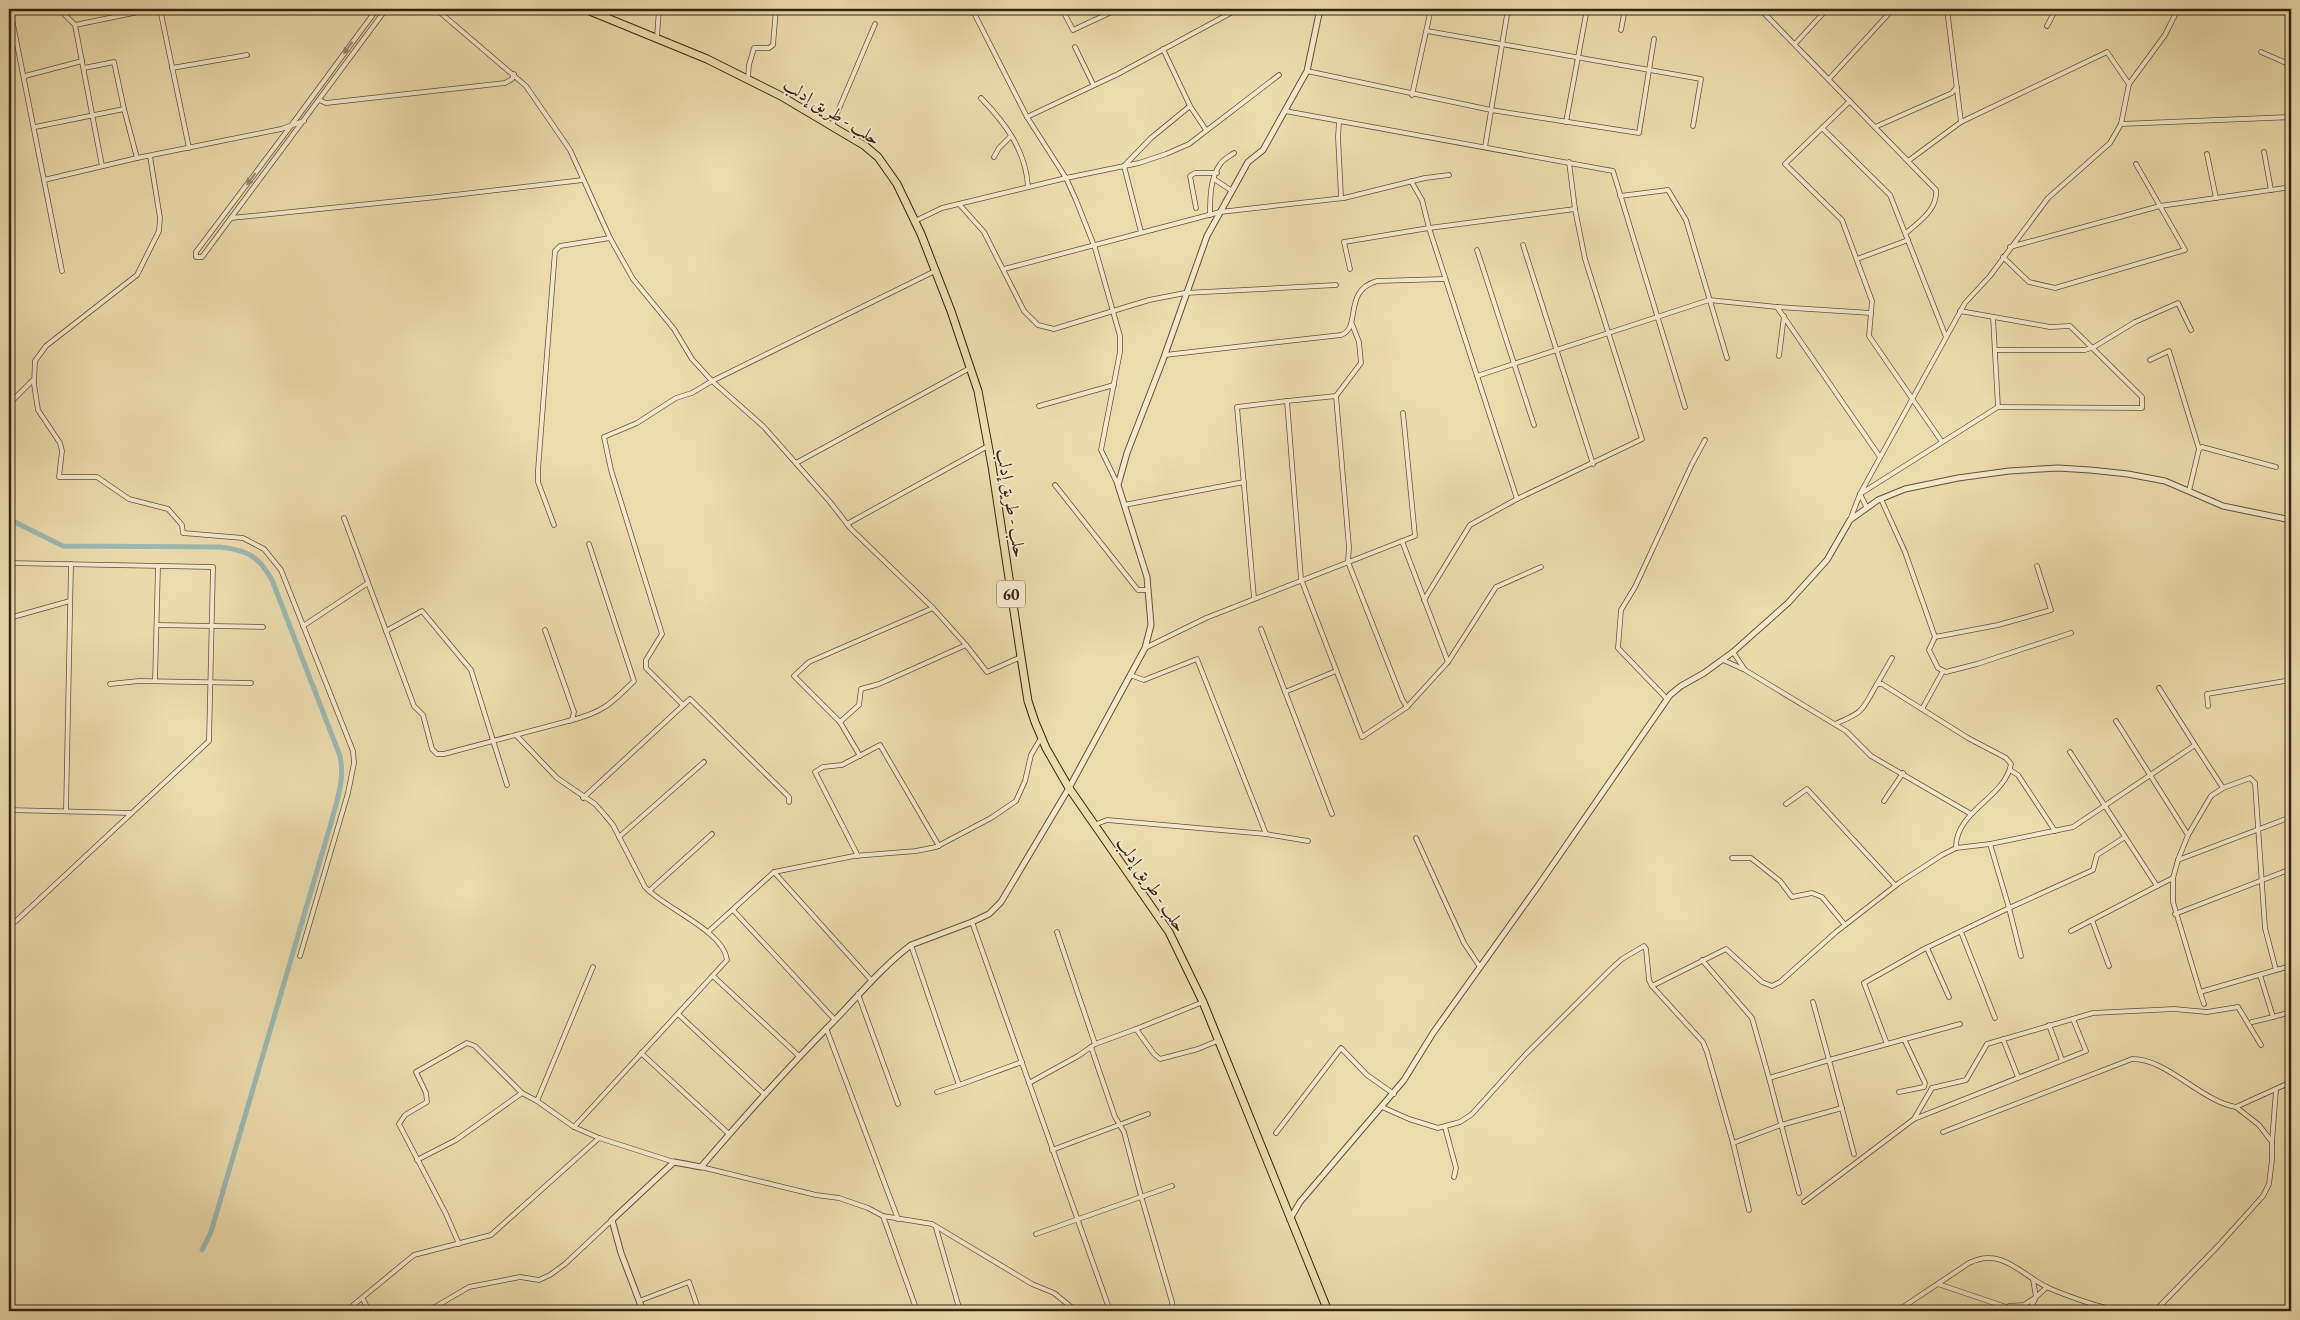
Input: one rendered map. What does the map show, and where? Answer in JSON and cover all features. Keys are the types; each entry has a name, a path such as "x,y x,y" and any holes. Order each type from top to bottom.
{"highway":[{"name":"حلب - طريق إدلب","path":"585,9 657,37 748,78 832,125 865,146 878,157 897,184 915,221 935,271 978,391 1028,701 1042,737 1069,788 1169,932 1203,1002 1217,1041 1328,1311"}],"street":[{"path":"10,9 25,76 62,271"},
{"path":"59,9 75,25 102,166"},
{"path":"75,25 153,9"},
{"path":"160,9 189,148"},
{"path":"377,9 294,123 196,252 196,257 202,257 386,9"},
{"path":"436,9 526,86 566,144 610,238 633,279 674,328 692,359 712,381 764,427 847,524 933,608 987,672 1021,657"},
{"path":"657,37 658,9"},
{"path":"748,78 749,64 754,48 769,48 773,45 776,9"},
{"path":"701,1167 764,1094 871,980 911,945 989,914 1001,902 1069,788 1145,648 1151,625 1146,577 1118,485 1101,450 1120,352 1120,336 1093,245 1066,178 1027,117 973,11 983,9"},
{"path":"1062,9 1073,30 1118,9"},
{"path":"1027,117 1093,84 1118,74 1238,9"},
{"path":"1118,485 1127,453 1165,355 1185,293 1207,236 1248,162 1263,150 1307,71 1320,9"},
{"path":"1412,95 1431,9"},
{"path":"1485,147 1508,9"},
{"path":"1566,122 1587,9"},
{"path":"1621,30 1625,9"},
{"path":"1760,9 1936,190 1937,198 1928,213 1906,233"},
{"path":"1795,44 1827,9"},
{"path":"1829,79 1892,9"},
{"path":"1947,9 1961,122"},
{"path":"2047,26 2056,9"},
{"path":"1290,1220 1300,1202 1394,1094 1433,1033 1606,789 1667,699 1681,686 1733,652 1788,602 1826,560 1850,520 1860,494 1960,311 2048,198 2110,144 2121,124 2129,84 2165,35 2177,11 2167,9"},
{"path":"832,125 875,24"},
{"path":"1427,31 1578,59 1701,79 1693,126"},
{"path":"1307,71 1412,95 1491,110 1639,133 1654,39"},
{"path":"1074,48 1093,84"},
{"path":"1164,49 1190,106 1206,130"},
{"path":"1908,161 1961,122 2107,52 2129,84"},
{"path":"2261,52 2291,65"},
{"path":"172,68 247,55"},
{"path":"25,76 82,61"},
{"path":"84,68 114,62 137,158"},
{"path":"319,100 326,103 505,83 512,79 514,74"},
{"path":"915,221 942,208 1124,166 1166,154 1189,144 1279,75"},
{"path":"1876,128 1952,93 1957,87"},
{"path":"981,98 994,111 1018,145 1027,168 1028,187"},
{"path":"1850,101 1785,164 1842,220 1872,301 1869,336 1942,442"},
{"path":"1124,166 1151,138 1190,106"},
{"path":"35,128 124,109"},
{"path":"1285,111 1613,171 1685,407"},
{"path":"2121,124 2291,117"},
{"path":"44,180 137,158 281,129 304,121"},
{"path":"1339,122 1341,197"},
{"path":"1822,128 1890,195 1946,337"},
{"path":"994,157 999,148 1011,136"},
{"path":"2264,152 2271,190"},
{"path":"1210,215 1210,191 1216,173 1221,162 1234,153"},
{"path":"2207,154 2216,198"},
{"path":"150,156 160,218 159,231 137,275 46,346 35,361 33,380 38,410 60,443 62,451 59,477 96,477 129,499 168,509 182,525 182,533 242,538 264,548 281,570 353,750 354,763 348,793 300,956"},
{"path":"1424,600 1470,525 1517,499 1642,439 1584,259 1569,162"},
{"path":"2003,257 2029,282 2055,288 2185,250 2136,164"},
{"path":"1124,166 1141,232"},
{"path":"1196,208 1190,176 1196,173 1216,173"},
{"path":"1004,269 1220,212 1341,197 1411,181 1449,175"},
{"path":"1214,179 1232,191"},
{"path":"231,218 584,180"},
{"path":"1411,181 1422,200 1445,279 1517,499"},
{"path":"2010,247 2160,206 2291,187"},
{"path":"1620,196 1668,190 1686,220 1727,358"},
{"path":"959,204 984,232 1024,312 1038,326 1054,329 1149,300 1185,293 1336,285"},
{"path":"1350,269 1344,242 1429,228 1575,209"},
{"path":"554,524 538,482 538,470 555,251 560,246 610,238"},
{"path":"1857,258 1908,240"},
{"path":"1523,245 1593,464"},
{"path":"1477,250 1534,426"},
{"path":"683,705 646,668 646,660 662,634 611,470 604,437 637,423 676,398 692,393 712,381 935,271"},
{"path":"1165,355 1346,334 1352,324 1356,297 1368,284 1377,281 1445,279"},
{"path":"1477,376 1709,300 1871,313"},
{"path":"1995,350 2085,350 2094,347 2135,322 2178,303 2191,330"},
{"path":"1778,307 1880,457"},
{"path":"1860,494 1998,407 2142,408 2142,397 2094,347 2070,326 2050,327 1960,311"},
{"path":"1779,356 1784,316"},
{"path":"1993,317 1998,407"},
{"path":"1352,324 1359,342 1361,364 1336,396 1349,547 1348,562 1402,699 1407,707"},
{"path":"2150,360 2169,350 2199,449 2189,490"},
{"path":"796,463 970,368"},
{"path":"9,404 33,380"},
{"path":"1039,406 1114,385"},
{"path":"1254,598 1237,407 1336,396"},
{"path":"1287,400 1301,579 1362,737 1407,707 1448,662 1496,588 1541,567"},
{"path":"1145,648 1206,618 1254,598 1416,536 1404,413"},
{"path":"1667,699 1618,648 1619,617 1706,440"},
{"path":"847,524 988,446"},
{"path":"2199,449 2202,447 2276,467"},
{"path":"1850,520 1866,506 1905,489 1958,478 2034,468 2058,468 2128,474 2165,481 2223,506 2291,520"},
{"path":"1124,505 1244,482"},
{"path":"1054,484 1138,590 1148,590"},
{"path":"1860,494 1866,506"},
{"path":"1881,499 1905,552 1935,637 1929,650 1938,668 1946,672 1977,664 2071,633"},
{"path":"344,518 414,706 423,715 432,749 437,754 444,754 572,720 574,712 545,630"},
{"path":"1402,541 1448,662"},
{"path":"565,722 602,710 613,703 634,681 589,544"},
{"path":"9,563 213,567 209,741 16,921 9,921"},
{"path":"66,811 71,564"},
{"path":"155,681 158,566"},
{"path":"1935,637 1998,625 2051,610 2037,566"},
{"path":"303,626 368,583"},
{"path":"9,618 70,602"},
{"path":"860,756 840,722 794,676 809,662 933,608"},
{"path":"386,631 422,612 471,670 507,784"},
{"path":"157,625 263,627"},
{"path":"1261,629 1332,814"},
{"path":"840,722 859,705 861,689 879,684 966,645"},
{"path":"1733,652 1745,670"},
{"path":"1835,724 1858,715 1892,658"},
{"path":"1130,675 1144,680 1197,659 1266,834"},
{"path":"1723,660 1745,670 1835,724 1846,731 1871,756 1971,814"},
{"path":"1285,692 1336,671"},
{"path":"1922,709 1944,671"},
{"path":"2208,706 2207,694 2291,680"},
{"path":"110,684 155,681 252,683"},
{"path":"1877,684 1882,684 1968,738 2006,758 2012,764 2001,784 1971,814 1960,831 1956,848"},
{"path":"2159,688 2223,788"},
{"path":"583,798 690,699 790,797 789,802"},
{"path":"2116,721 2188,836"},
{"path":"516,735 557,778 583,798 595,804 604,814 619,838 648,891 708,932 726,954 727,960 574,1127"},
{"path":"708,932 774,872 858,856 916,851 939,846 1014,805 1021,791 1031,755 1042,737"},
{"path":"858,856 815,772 823,767 842,765 880,745 939,846"},
{"path":"1652,986 1726,949 1762,982 1772,986 1780,982 1845,925 1895,885 1956,848 1990,844 2078,825 2195,745"},
{"path":"2070,752 2157,886"},
{"path":"619,838 704,762"},
{"path":"2010,770 2018,775 2055,831"},
{"path":"1884,801 1903,773"},
{"path":"2204,1004 2175,914 2173,878 2188,836 2210,796 2223,788 2250,778 2254,780 2259,829 2264,928 2276,970"},
{"path":"1786,804 1807,789 1895,885"},
{"path":"9,810 132,812"},
{"path":"2178,860 2291,817"},
{"path":"1094,825 1108,820 1266,834 1308,841"},
{"path":"648,891 712,834"},
{"path":"1887,1044 1864,983 1927,948 2093,870 2097,855 2125,837"},
{"path":"1416,838 1464,944 1480,967"},
{"path":"1990,844 2021,956"},
{"path":"1732,858 1752,858 1780,881 1792,896 1812,893 1822,896 1845,925"},
{"path":"2175,914 2291,869"},
{"path":"774,872 871,980"},
{"path":"2071,931 2173,878"},
{"path":"733,910 835,1020"},
{"path":"2092,920 2109,966"},
{"path":"972,922 1110,1311"},
{"path":"1058,932 1115,1117 1124,1132 1173,1311"},
{"path":"1961,932 1995,1018"},
{"path":"911,945 959,1085"},
{"path":"1382,1108 1408,1119 1438,1128 1460,1122 1472,1114 1526,1054 1611,969 1622,959 1644,946 1646,949 1648,980 1703,1042 1733,1143 1750,1210"},
{"path":"1927,948 1948,997"},
{"path":"1702,960 1752,1018 1800,1193"},
{"path":"2200,992 2291,966"},
{"path":"537,1101 593,967"},
{"path":"2260,975 2273,1017"},
{"path":"713,976 799,1056"},
{"path":"858,994 898,1104"},
{"path":"1029,1082 1078,1056 1093,1045 1203,1002"},
{"path":"1813,1002 1854,1154"},
{"path":"1914,1119 1932,1088 1966,1080 1987,1044 2094,1013 2174,1009 2207,1012 2238,1007 2261,1045"},
{"path":"2252,1022 2291,1012"},
{"path":"678,1014 764,1094"},
{"path":"1804,1202 1914,1119 2086,1051 2073,1019"},
{"path":"1769,1078 1960,1024"},
{"path":"2049,1026 2062,1060"},
{"path":"826,1028 898,1220"},
{"path":"1136,1029 1154,1054 1160,1058 1198,1049 1217,1041"},
{"path":"1898,1092 1924,1087 1925,1083 1904,1039"},
{"path":"2003,1039 2018,1077"},
{"path":"459,1244 446,1214 416,1160 399,1124 405,1115 427,1102 426,1093 416,1072 467,1043 475,1046 522,1093 537,1101 574,1127 599,1138 674,1162 816,1195 838,1198 898,1220 932,1224 1032,1284 1054,1293 1076,1311"},
{"path":"1276,1133 1340,1048 1367,1075 1394,1094"},
{"path":"641,1053 729,1134"},
{"path":"1943,1132 2132,1059 2150,1061 2222,1104 2236,1107 2259,1125 2272,1142"},
{"path":"938,1092 1022,1062"},
{"path":"2236,1107 2291,1082"},
{"path":"2155,1311 2187,1279 2262,1196 2271,1174 2276,1090"},
{"path":"416,1160 456,1140 522,1093"},
{"path":"1733,1143 1781,1125 1842,1108"},
{"path":"1052,1150 1148,1114"},
{"path":"1444,1127 1456,1168 1454,1177"},
{"path":"346,1311 414,1256 491,1236 599,1138"},
{"path":"428,1311 469,1287 520,1276 539,1280 550,1274 564,1264 674,1162"},
{"path":"1036,1234 1172,1186"},
{"path":"883,1216 917,1311"},
{"path":"612,1220 621,1253 643,1311"},
{"path":"936,1228 960,1311"},
{"path":"1897,1311 1969,1262 1981,1257 2000,1259 2047,1287 2121,1311"},
{"path":"2028,1311 2036,1297 2033,1279"},
{"path":"639,1301 689,1282 699,1311"},
{"path":"1938,1284 2018,1311"},
{"path":"2007,1306 2024,1306 2047,1287"},
{"path":"363,1299 369,1311"}],"waterway":[{"path":"9,519 63,546 220,547 245,552 257,560 272,580 340,756 342,773 338,798 211,1232 202,1250"}]}
